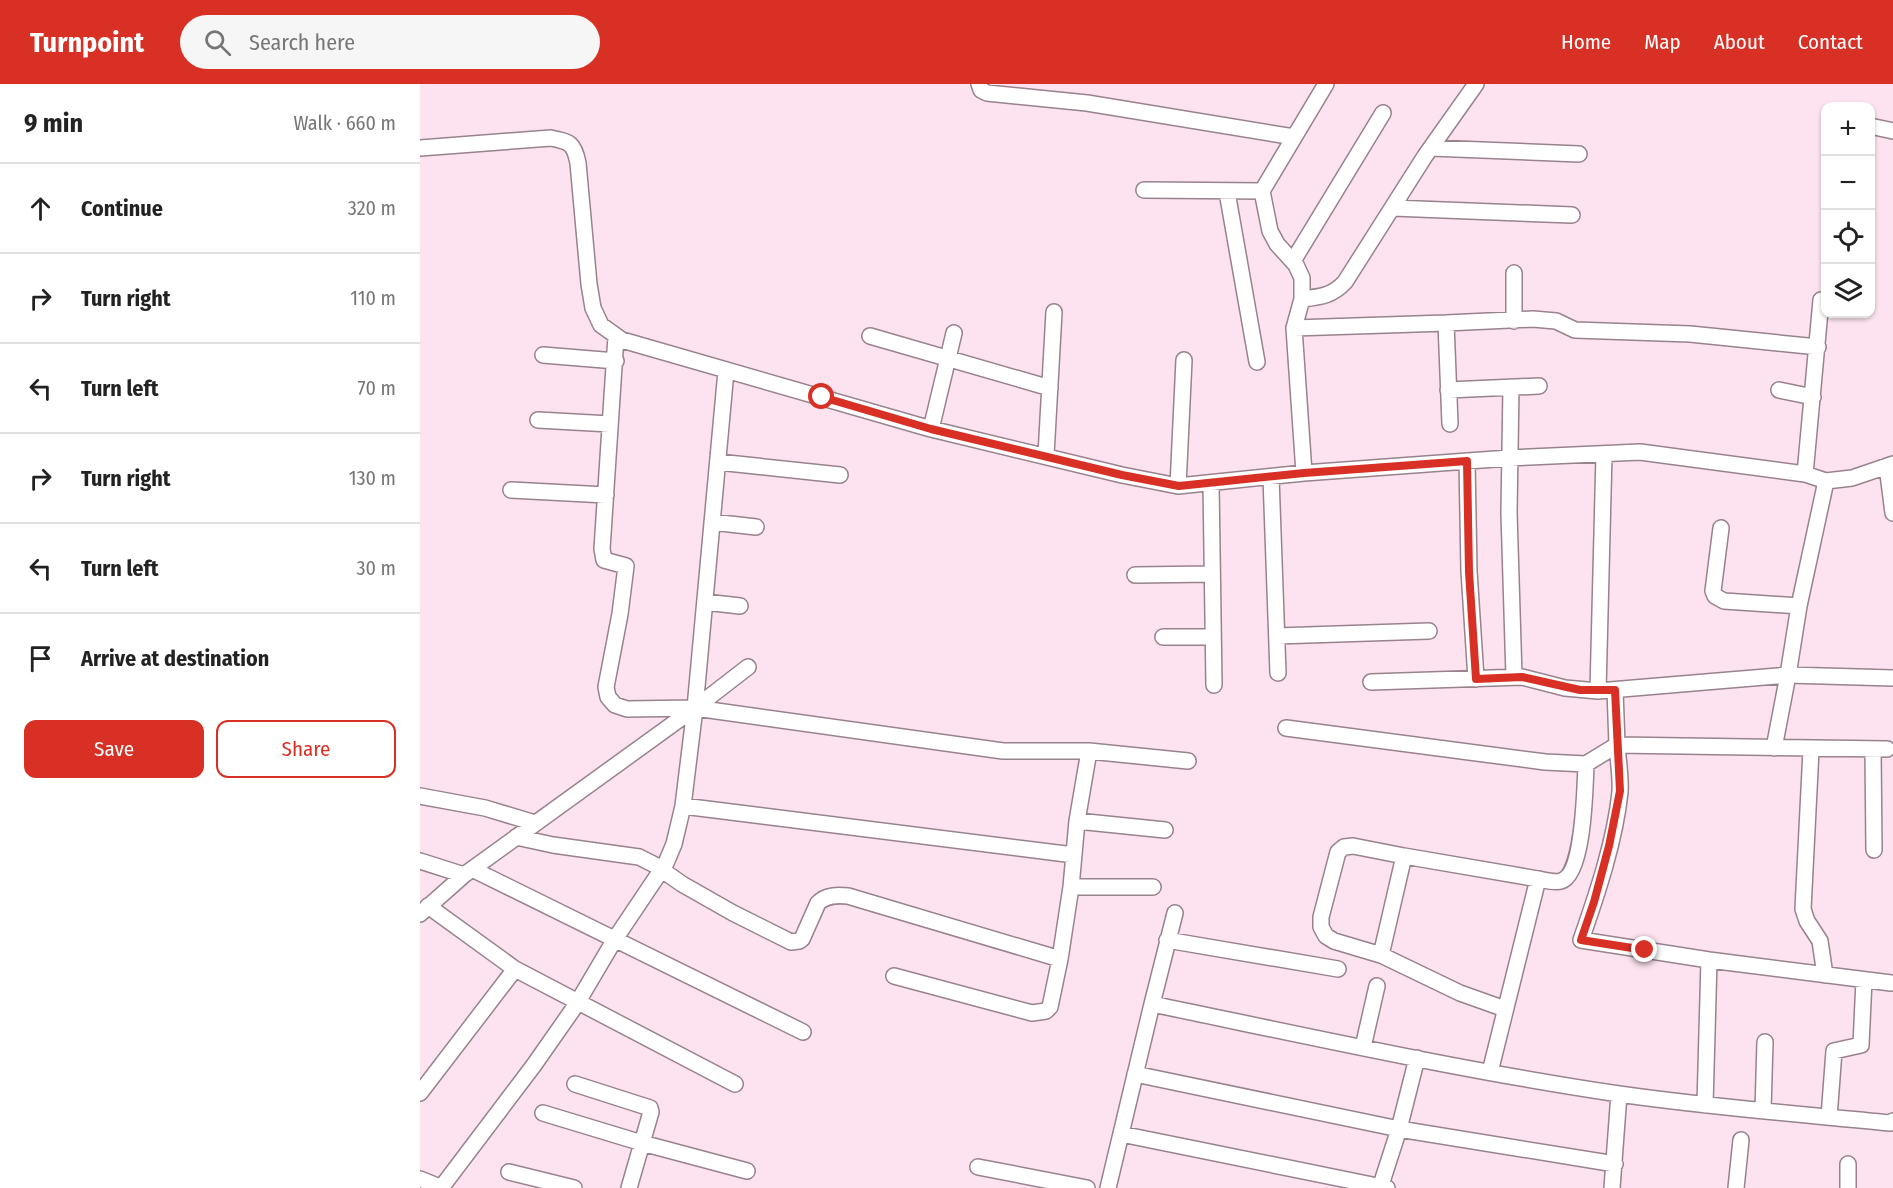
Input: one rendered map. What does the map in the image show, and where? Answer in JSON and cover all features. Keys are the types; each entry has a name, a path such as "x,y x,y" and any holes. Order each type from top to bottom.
{"street":[{"path":"979,84 981,90 987,93 1087,103 1294,137"},
{"path":"1304,473 1294,327 1302,299 1302,278 1293,261 1277,244 1270,231 1262,191 1326,84"},
{"path":"1302,299 1324,297 1336,292 1345,282 1431,148 1476,84"},
{"path":"1293,261 1383,113"},
{"path":"1875,127 1893,131"},
{"path":"420,148 550,138 567,141 576,149 588,284 593,308 601,325 622,340 931,429 1122,475 1179,486 1304,473 1509,458 1640,452 1805,474 1826,481 1852,478 1890,465 1893,513"},
{"path":"1431,148 1579,153"},
{"path":"1144,190 1262,191"},
{"path":"1227,192 1257,362"},
{"path":"1394,208 1572,215"},
{"path":"1514,273 1514,321"},
{"path":"1805,474 1821,300"},
{"path":"1046,455 1054,312"},
{"path":"1294,327 1556,321 1575,330 1690,334 1818,347"},
{"path":"1446,324 1450,424"},
{"path":"931,429 954,333"},
{"path":"616,336 602,549 604,560 626,566 620,614 606,687 608,697 615,705 627,709 695,708 1004,751 1089,751 1188,761"},
{"path":"870,336 1050,388"},
{"path":"543,355 616,362"},
{"path":"1179,486 1185,360"},
{"path":"420,1179 442,1188 534,1065 578,1000 662,869 674,844 683,806 695,708 726,371"},
{"path":"1448,390 1539,386"},
{"path":"1511,387 1509,513 1514,677"},
{"path":"1779,390 1813,397"},
{"path":"538,420 610,424"},
{"path":"1598,691 1604,454"},
{"path":"1467,461 1469,572 1476,679"},
{"path":"718,462 840,475"},
{"path":"1271,477 1278,673"},
{"path":"1774,748 1799,606 1826,481"},
{"path":"1211,483 1214,685"},
{"path":"511,490 606,495"},
{"path":"712,522 756,527"},
{"path":"1720,528 1713,591 1715,596 1724,601 1799,606"},
{"path":"1135,574 1212,574"},
{"path":"705,602 740,606"},
{"path":"1277,636 1429,631"},
{"path":"1163,637 1213,637"},
{"path":"735,1084 515,969 424,910 468,872 748,667"},
{"path":"1371,682 1514,677 1535,679 1565,688 1598,691 1788,675 1893,678"},
{"path":"1615,690 1620,791 1609,846 1581,940 1709,960 1891,983"},
{"path":"1286,728 1545,762 1586,764 1617,745 1880,750 1874,850"},
{"path":"1811,750 1803,909 1807,921 1820,941 1825,975"},
{"path":"894,976 1032,1013 1046,1011 1050,1007 1071,887 1077,820 1089,751"},
{"path":"1505,1009 1460,993 1381,955 1334,941 1326,936 1321,927 1321,917 1338,852 1344,847 1353,846 1538,879 1561,881 1568,877 1580,846 1586,764"},
{"path":"420,796 485,808 535,823"},
{"path":"683,806 1074,855"},
{"path":"1077,820 1165,830"},
{"path":"516,837 553,845 639,857 662,869 692,890 790,942 802,939 818,903 829,897 848,896 1060,959"},
{"path":"1381,955 1404,856"},
{"path":"420,861 468,872 615,939 803,1032"},
{"path":"1491,1072 1538,879"},
{"path":"1071,887 1153,887"},
{"path":"1108,1188 1175,913"},
{"path":"1167,940 1338,969"},
{"path":"1705,1105 1709,960"},
{"path":"420,1093 515,969"},
{"path":"1829,1117 1834,1051 1861,1046 1864,980"},
{"path":"1363,1047 1377,986"},
{"path":"1152,1004 1417,1058 1619,1094 1705,1105 1893,1122"},
{"path":"1763,1110 1765,1042"},
{"path":"1121,1134 1383,1188 1417,1058"},
{"path":"1135,1074 1399,1129 1615,1164"},
{"path":"575,1084 650,1107 651,1112 629,1188"},
{"path":"1612,1188 1619,1094"},
{"path":"543,1113 747,1171"},
{"path":"1736,1188 1741,1140"},
{"path":"1848,1164 1848,1188"},
{"path":"978,1167 1087,1188"},
{"path":"509,1172 574,1188"}],"route":[{"path":"822,397 931,429 1122,475 1179,486 1304,473 1467,461 1469,572 1476,679 1522,677 1565,688 1615,690 1620,791 1609,846 1581,940 1645,950"}]}
